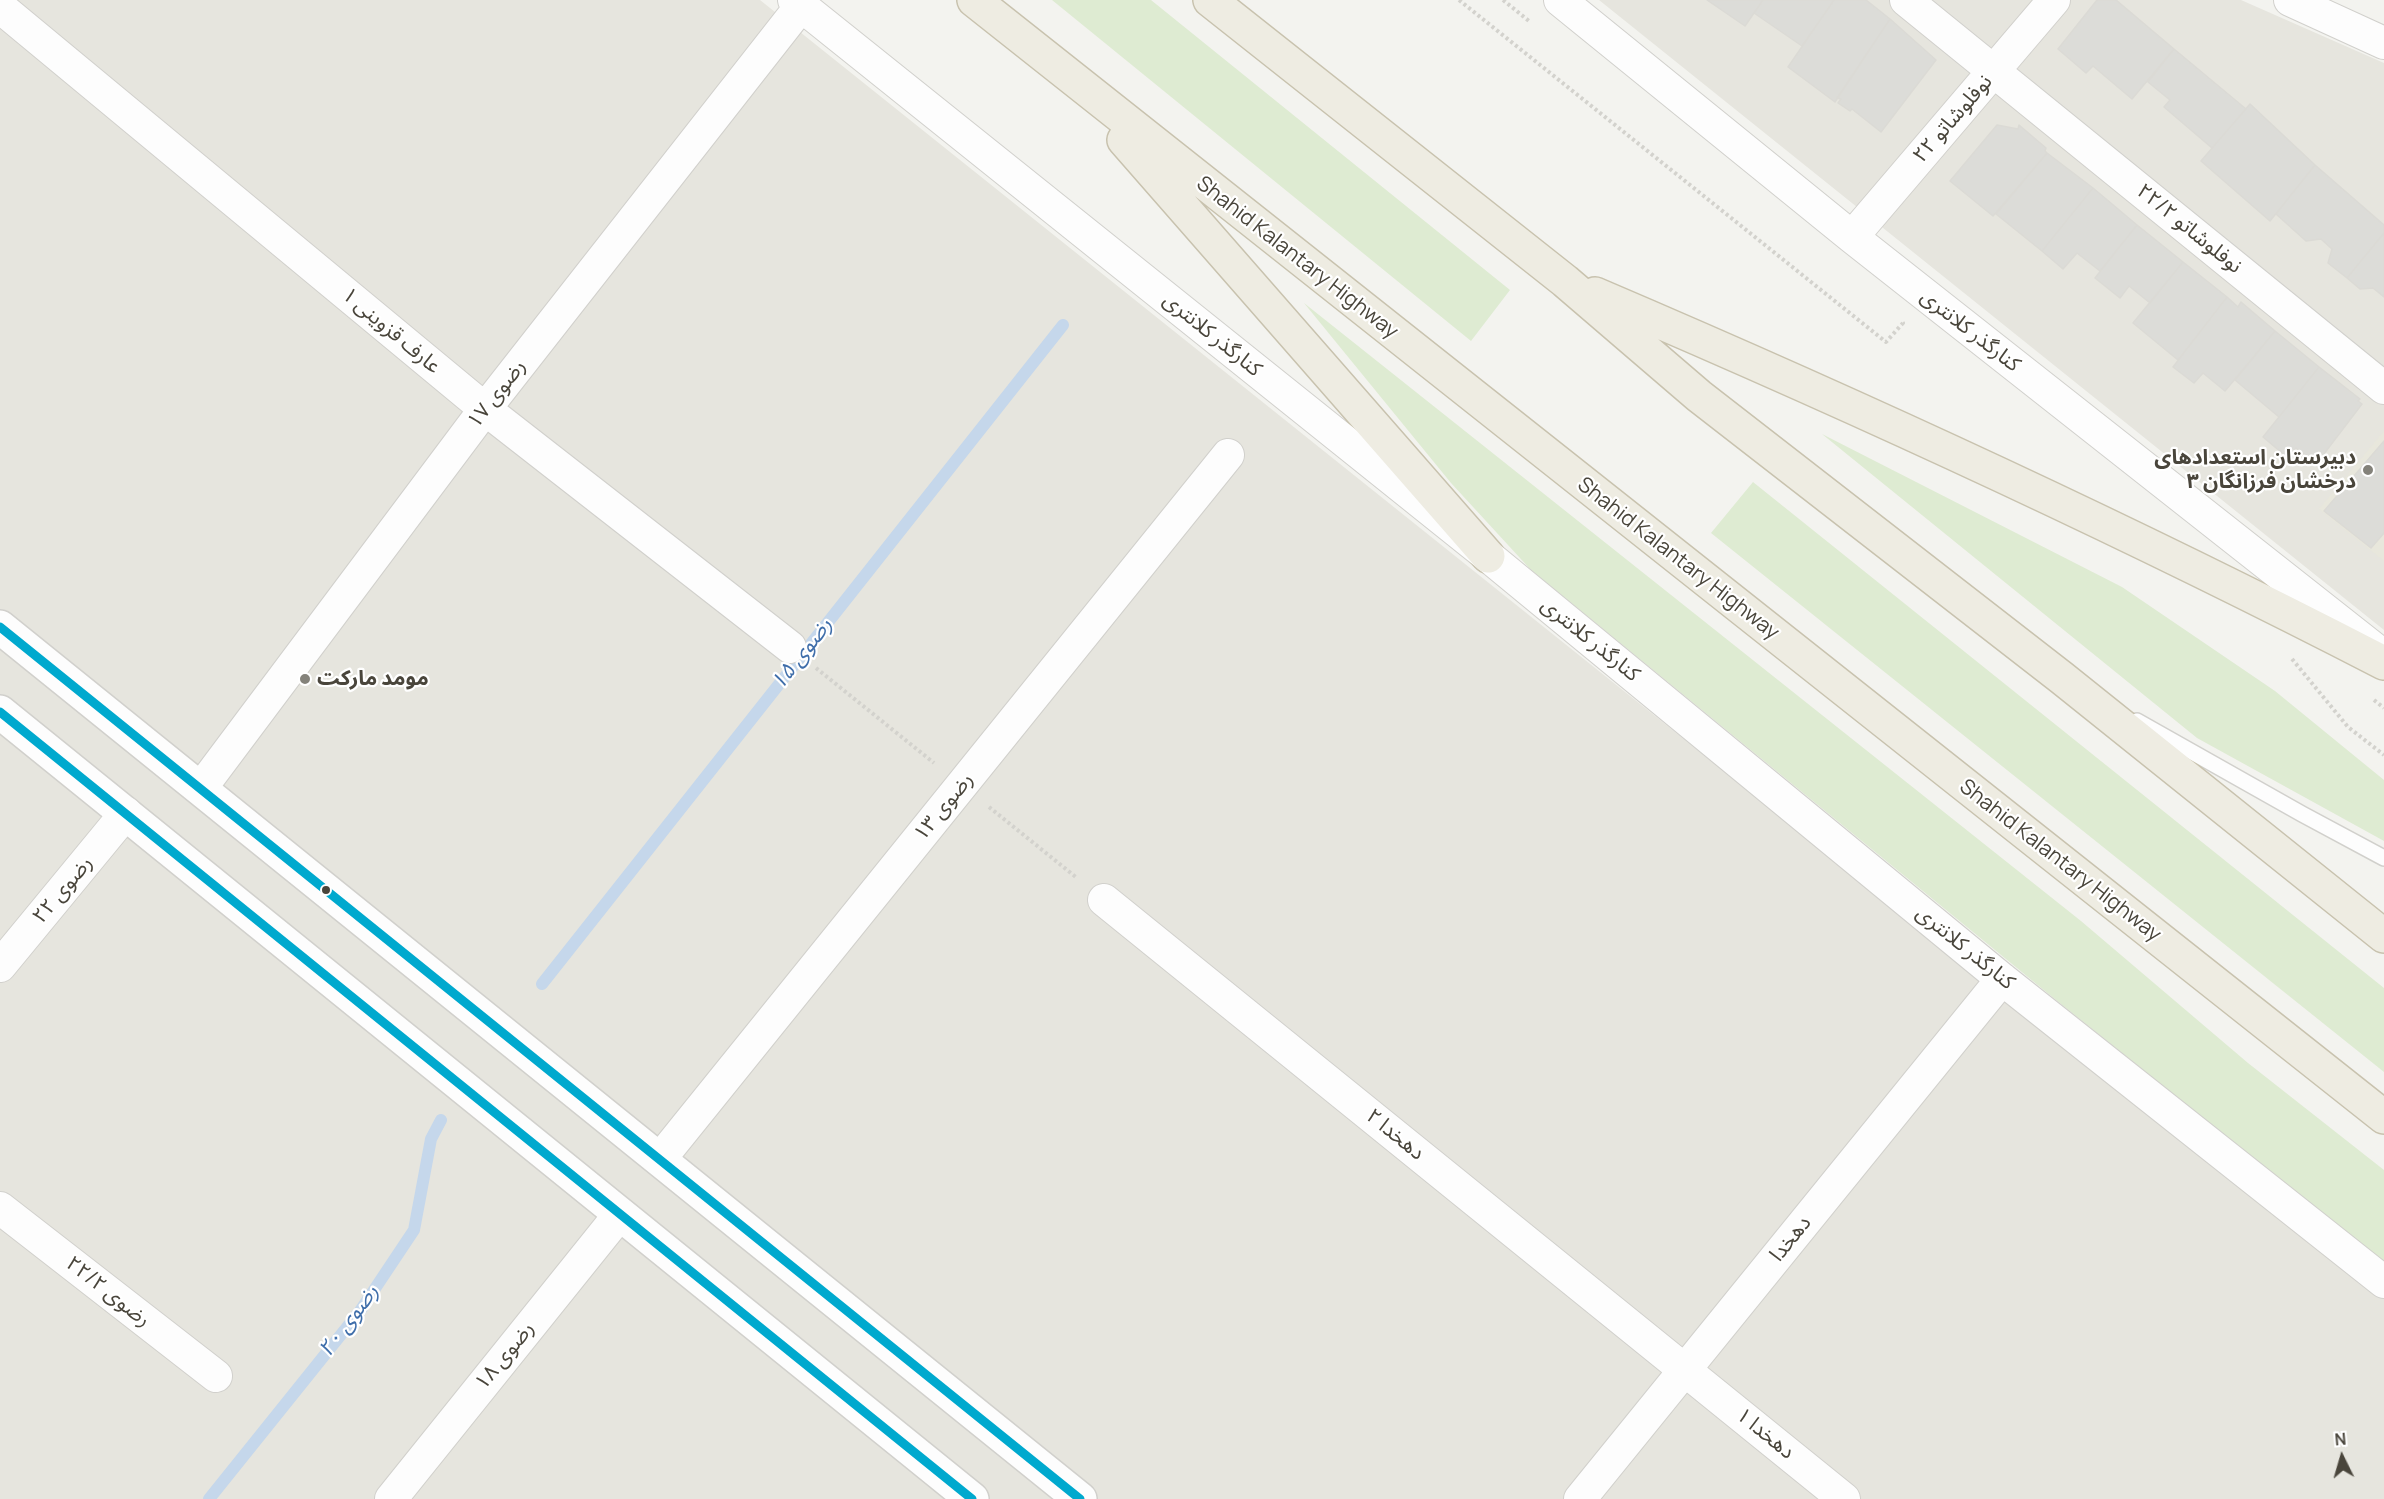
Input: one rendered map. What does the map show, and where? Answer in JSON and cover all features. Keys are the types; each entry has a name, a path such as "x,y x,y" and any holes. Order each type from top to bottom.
{"highway":[{"name":"Shahid Kalantary Highway","path":"974,0 2384,1117"},
{"path":"1210,0 1565,281 1699,396 2062,678 2384,936"},
{"path":"1067,75 1488,556"},
{"path":"1565,281 1753,362 2228,582 2384,663"}],"street":[{"name":"کنارگذر کلانتری","path":"1560,0 1852,237 2384,656"},
{"name":"نوفلوشاتو ۲۲/۲","path":"1906,0 2384,388"},
{"name":"نوفلوشاتو ۲۲","path":"1852,237 2054,0"},
{"path":"2290,0 2384,43"},
{"name":"کنارگذر کلانتری","path":"797,3 1488,556 2002,979 2384,1282"},
{"name":"رضوی ۱۷","path":"201,788 484,409 797,3"},
{"name":"عارف قزوینی ۱","path":"0,7 484,409 790,647"},
{"name":"رضوی ۱۳","path":"660,1159 1228,455"},
{"path":"0,627 1080,1499"},
{"path":"0,712 972,1499"},
{"name":"رضوی ۲۲","path":"0,966 126,813"},
{"name":"دهخدا ۲","path":"1104,900 1685,1370"},
{"name":"دهخدا","path":"1580,1499 2002,979"},
{"name":"رضوی ۲۲/۲","path":"0,1208 216,1376"},
{"name":"رضوی ۱۸","path":"391,1499 620,1214"},
{"name":"دهخدا ۱","path":"1685,1370 1844,1499"}],"lane":[{"path":"2062,678 2384,858"}],"path":[{"path":"1459,0 1886,342 1903,323"},
{"path":"2288,655 2348,727 2384,755"}],"shaded area":[{"path":"0,0 760,0 2384,1299 2384,1499 0,1499"},
{"path":"1599,0 2241,0 2384,63 2384,630"},
{"name":"دبیرستان استعدادهای درخشان فرزانگان ۳","path":"2384,431 2384,561 2319,509"}],"green space":[{"path":"1052,0 1151,0 1510,290 1471,341"},
{"path":"1304,303 2081,921 2248,1063 2384,1170 2384,1263 2056,1000 1531,570 1451,483"},
{"path":"1822,434 2122,587 2275,691 2384,780 2384,841 2197,738"},
{"path":"1753,482 2384,988 2384,1072 1711,533"}],"building":[{"path":"1707,0 1763,0 1745,26"},
{"path":"1763,0 1834,0 1802,46 1754,13"},
{"path":"1834,0 1866,0 1890,19 1835,102 1788,67"},
{"path":"2097,0 2116,0 2174,49 2132,99 2093,66 2086,73 2058,49"},
{"path":"1890,19 1936,60 1881,132 1852,109 1850,111 1838,103 1841,99 1837,98"},
{"path":"2174,49 2246,109 2212,148 2164,107 2170,100 2148,82"},
{"path":"2250,104 2315,165 2270,221 2201,161"},
{"path":"1997,125 2018,129 2019,125 2046,148 2047,153 1993,216 1950,181"},
{"path":"2047,153 2093,188 2042,251 1996,214"},
{"path":"2315,165 2384,225 2384,233 2347,278 2328,263 2332,249 2321,239 2306,241 2276,214"},
{"path":"2093,188 2137,225 2100,271 2077,253 2063,269 2042,251"},
{"path":"2137,225 2183,262 2150,303 2129,286 2120,298 2095,278"},
{"path":"2384,233 2384,297 2373,288 2360,289 2347,278"},
{"path":"2183,262 2227,297 2178,360 2133,323"},
{"path":"2227,297 2238,307 2241,302 2275,331 2225,391 2203,373 2194,383 2173,367"},
{"path":"2275,331 2319,367 2279,417 2235,380"},
{"path":"2319,367 2360,399 2358,401 2362,404 2317,463 2296,448 2288,458 2263,437"},
{"name":"دبیرستان استعدادهای درخشان فرزانگان ۳","path":"2384,441 2384,533 2371,548 2324,511"}],"waterway":[{"name":"رضوی ۱۵","path":"542,984 1063,325"},
{"name":"رضوی ۲۰","path":"209,1499 360,1311 414,1230 431,1139 441,1120"}],"transit line":[{"path":"0,627 1080,1499"},
{"path":"0,712 972,1499"}],"place":[{"name":"دبیرستان استعدادهای درخشان فرزانگان ۳","path":"2368,470"},
{"name":"مومد مارکت","path":"305,679"}]}
